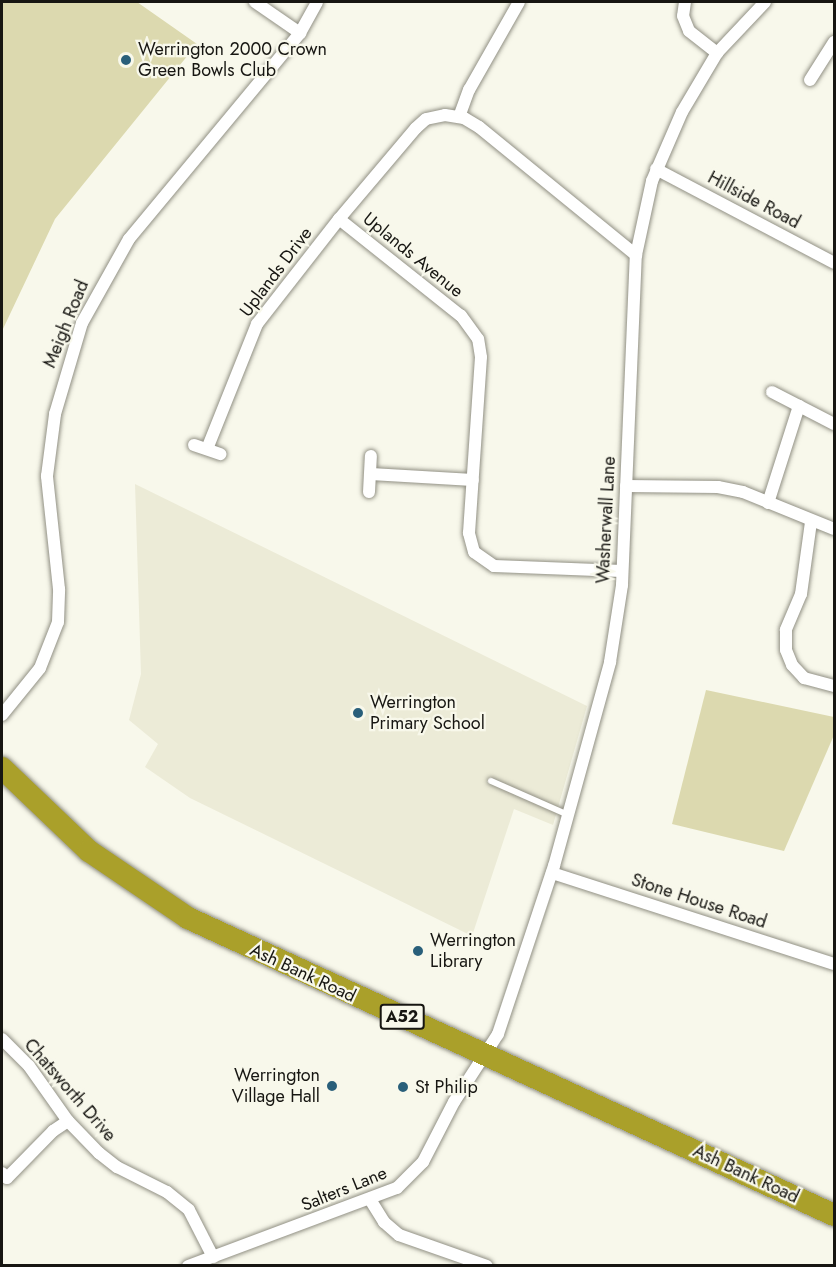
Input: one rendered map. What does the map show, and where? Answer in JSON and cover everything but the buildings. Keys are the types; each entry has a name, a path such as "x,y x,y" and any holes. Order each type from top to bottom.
{"highway":[{"name":"Ash Bank Road","path":"2,768 89,850 188,918 834,1215"}],"street":[{"path":"255,2 300,33"},
{"name":"Meigh Road","path":"2,715 40,668 58,622 59,589 47,476 59,393 82,324 129,238 300,33 318,2"},
{"path":"519,2 469,90 459,117 478,127 636,255"},
{"path":"685,2 684,15 689,31 717,53"},
{"name":"Washerwall Lane","path":"485,1055 498,1034 552,873 610,662 622,572 636,255 656,169 682,112 717,53 765,2"},
{"path":"810,80 834,42"},
{"name":"Uplands Avenue","path":"459,117 436,116 416,128 339,219 474,330 482,357 469,540 474,552 486,563 506,568 622,572"},
{"name":"Hillside Road","path":"656,169 834,263"},
{"name":"Uplands Drive","path":"207,449 257,324 339,219"},
{"path":"772,392 834,424"},
{"path":"768,503 799,406"},
{"path":"194,445 220,454"},
{"path":"369,492 371,456"},
{"path":"371,474 472,480"},
{"path":"626,486 718,487 768,503 811,522 834,529"},
{"path":"811,522 801,594 786,630 786,650 792,665 804,678 834,686"},
{"name":"Stone House Road","path":"552,873 834,960"},
{"name":"Chatsworth Drive","path":"2,1039 29,1066 68,1121 117,1167 167,1192 189,1210 213,1257"},
{"name":"Salters Lane","path":"188,1266 371,1201 397,1188 416,1172 485,1055"},
{"path":"2,1173 7,1178 52,1131 68,1121"},
{"path":"371,1201 384,1222 399,1234 482,1265"}],"lane":[{"path":"491,781 569,816"}],"shaded area":[{"path":"2,2 137,2 197,44 55,219 2,331"},
{"name":"Werrington Primary School","path":"135,484 587,706 553,825 514,809 472,936 190,798 145,767 158,744 129,720 141,674"},
{"path":"706,690 834,717 834,735 784,851 672,824"}],"place":[{"name":"Werrington 2000 Crown Green Bowls Club","path":"126,60"},
{"name":"Werrington Primary School","path":"358,713"},
{"name":"Werrington Library","path":"418,951"},
{"name":"Werrington Village Hall","path":"332,1086"},
{"name":"St Philip","path":"403,1087"}]}
